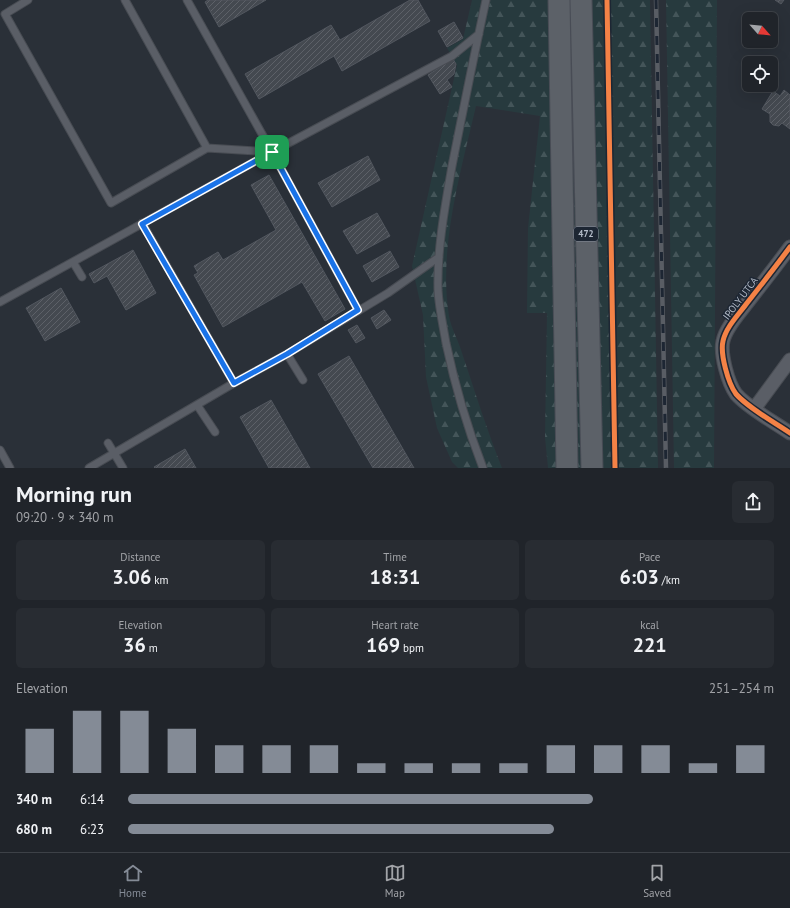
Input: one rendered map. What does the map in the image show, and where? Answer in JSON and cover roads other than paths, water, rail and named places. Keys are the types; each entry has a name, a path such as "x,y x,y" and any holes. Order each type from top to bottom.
{"main road":[{"name":"472","path":"559,0 567,468"},
{"name":"472","path":"580,0 592,468"}],"street":[{"name":"IPOLY UTCA","path":"790,247 732,324 723,341 723,357 731,385 735,392 754,409 790,433"},
{"path":"754,409 790,360"}],"lane":[{"path":"28,0 5,14 111,203 207,148 272,152"},
{"path":"125,0 207,148"},
{"path":"187,0 358,310"},
{"path":"483,468 467,425 449,359 440,314 438,289 442,222 463,107 486,0"},
{"path":"0,302 272,152 452,56 479,34"},
{"path":"142,224 234,383"},
{"path":"89,468 234,383 287,354 388,293 439,257"},
{"path":"73,262 82,277"},
{"path":"287,354 304,380"},
{"path":"197,405 215,432"},
{"path":"108,443 123,468"},
{"path":"0,450 10,468"}],"railway":[{"path":"656,0 666,468"}]}
